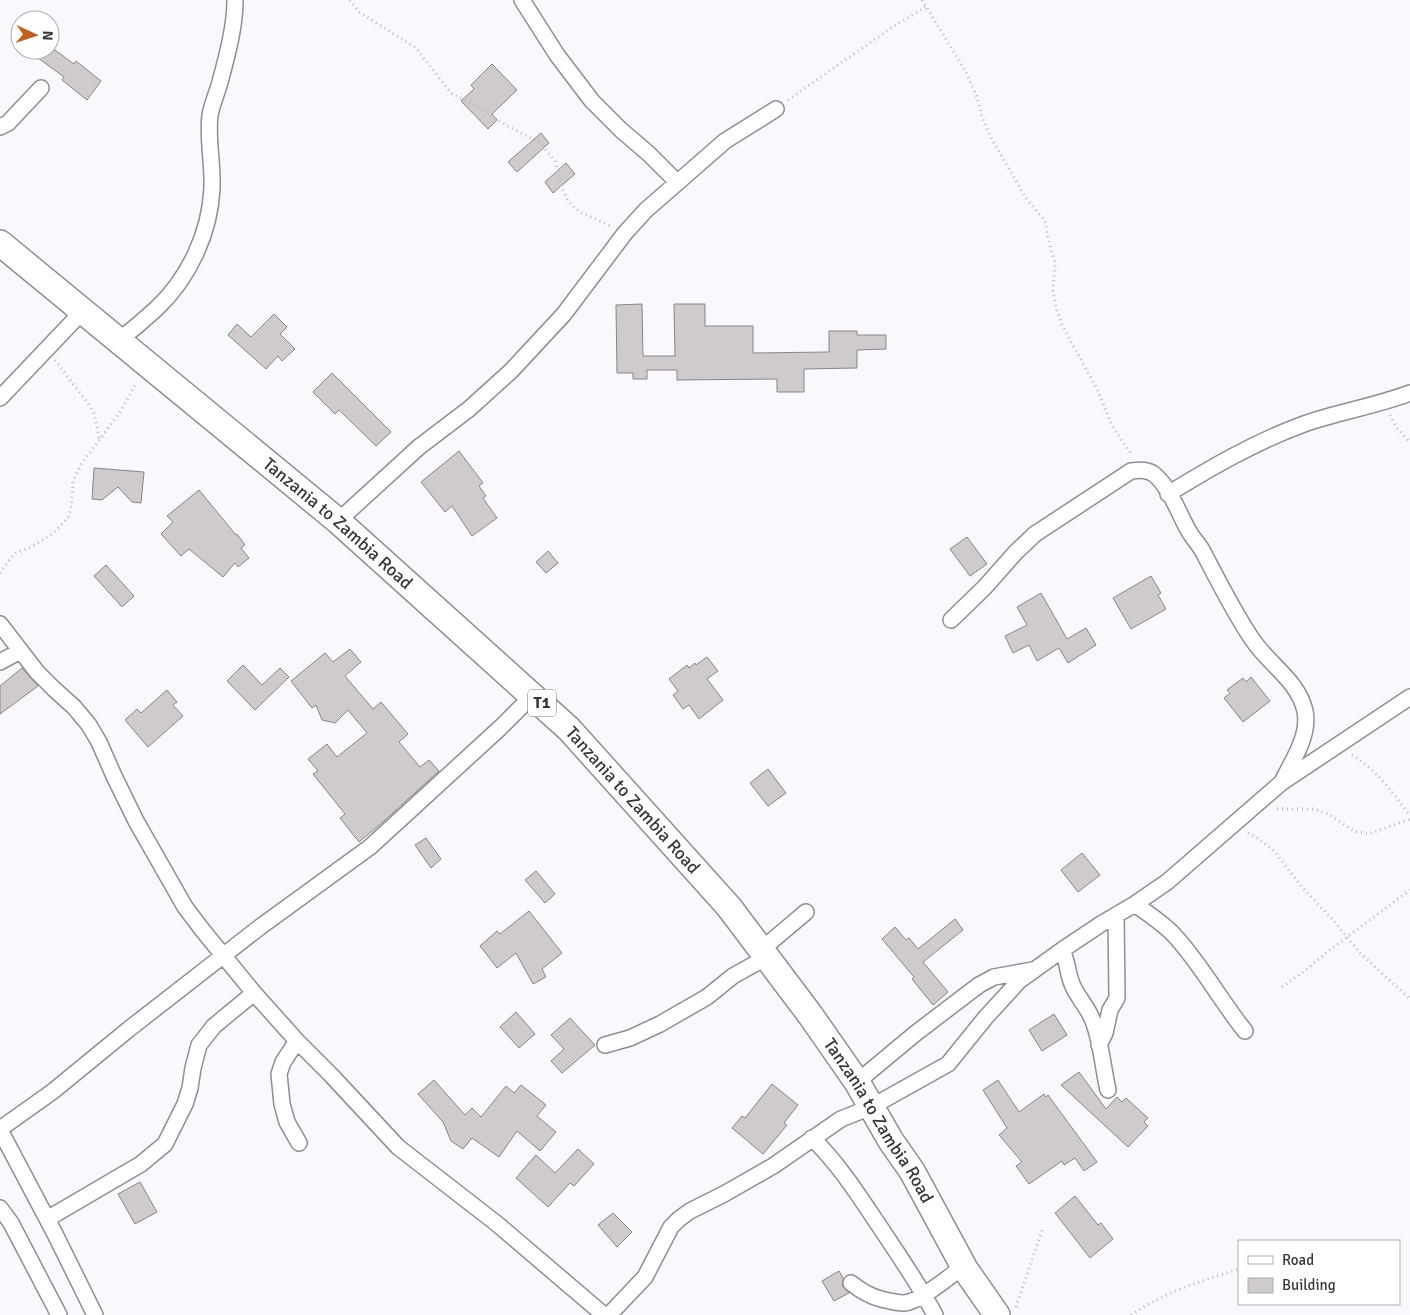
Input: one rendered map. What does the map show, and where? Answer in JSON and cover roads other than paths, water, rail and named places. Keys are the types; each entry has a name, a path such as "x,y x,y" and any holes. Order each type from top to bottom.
{"highway":[{"name":"Tanzania to Zambia Road","path":"0,243 338,521 569,729 729,907 811,1016 857,1082 912,1171 964,1266 1006,1313"}],"street":[{"path":"118,341 157,308 181,280 198,248 208,221 212,185 209,133 210,114 225,63 235,0"},
{"path":"522,0 557,55 592,101 677,182"},
{"path":"0,127 8,123 41,88"},
{"path":"338,521 419,447 469,409 511,371 564,314 625,233 646,210 726,141 776,109"},
{"path":"0,398 82,312"},
{"path":"1168,494 1237,453 1273,436 1306,424 1410,393"},
{"path":"951,620 1035,534 1131,471 1144,470 1155,474 1189,532 1199,545 1252,640 1300,695 1305,713 1305,731 1281,784"},
{"path":"0,624 37,672 54,690 74,706 89,725 99,742 136,821 185,906 254,992 297,1041 332,1075 398,1147 496,1223 604,1315"},
{"path":"0,662 20,651"},
{"path":"95,1315 0,1130 52,1092 129,1029 260,927 370,847 500,728 533,695"},
{"path":"609,1315 645,1277 672,1227 690,1211 773,1166 842,1119 871,1107 948,1064 1019,981 1062,950 1167,882 1281,784 1410,697"},
{"path":"1135,904 1157,919 1174,934 1245,1031"},
{"path":"604,1045 630,1038 660,1024 706,997 764,954 806,912"},
{"path":"1099,1046 1105,1033 1110,1010 1117,998 1116,915"},
{"path":"1062,950 1067,960 1070,981 1094,1022 1108,1090"},
{"path":"857,1082 916,1033 979,985 994,977 1034,970"},
{"path":"47,1219 141,1164 165,1144 186,1104 198,1045 214,1026 254,992"},
{"path":"297,1041 283,1062 279,1074 282,1104 287,1122 299,1143"},
{"path":"812,1138 828,1153 851,1183 935,1315"},
{"path":"0,1208 11,1223 59,1315"},
{"path":"851,1283 869,1296 906,1303 923,1294 964,1266"}]}
